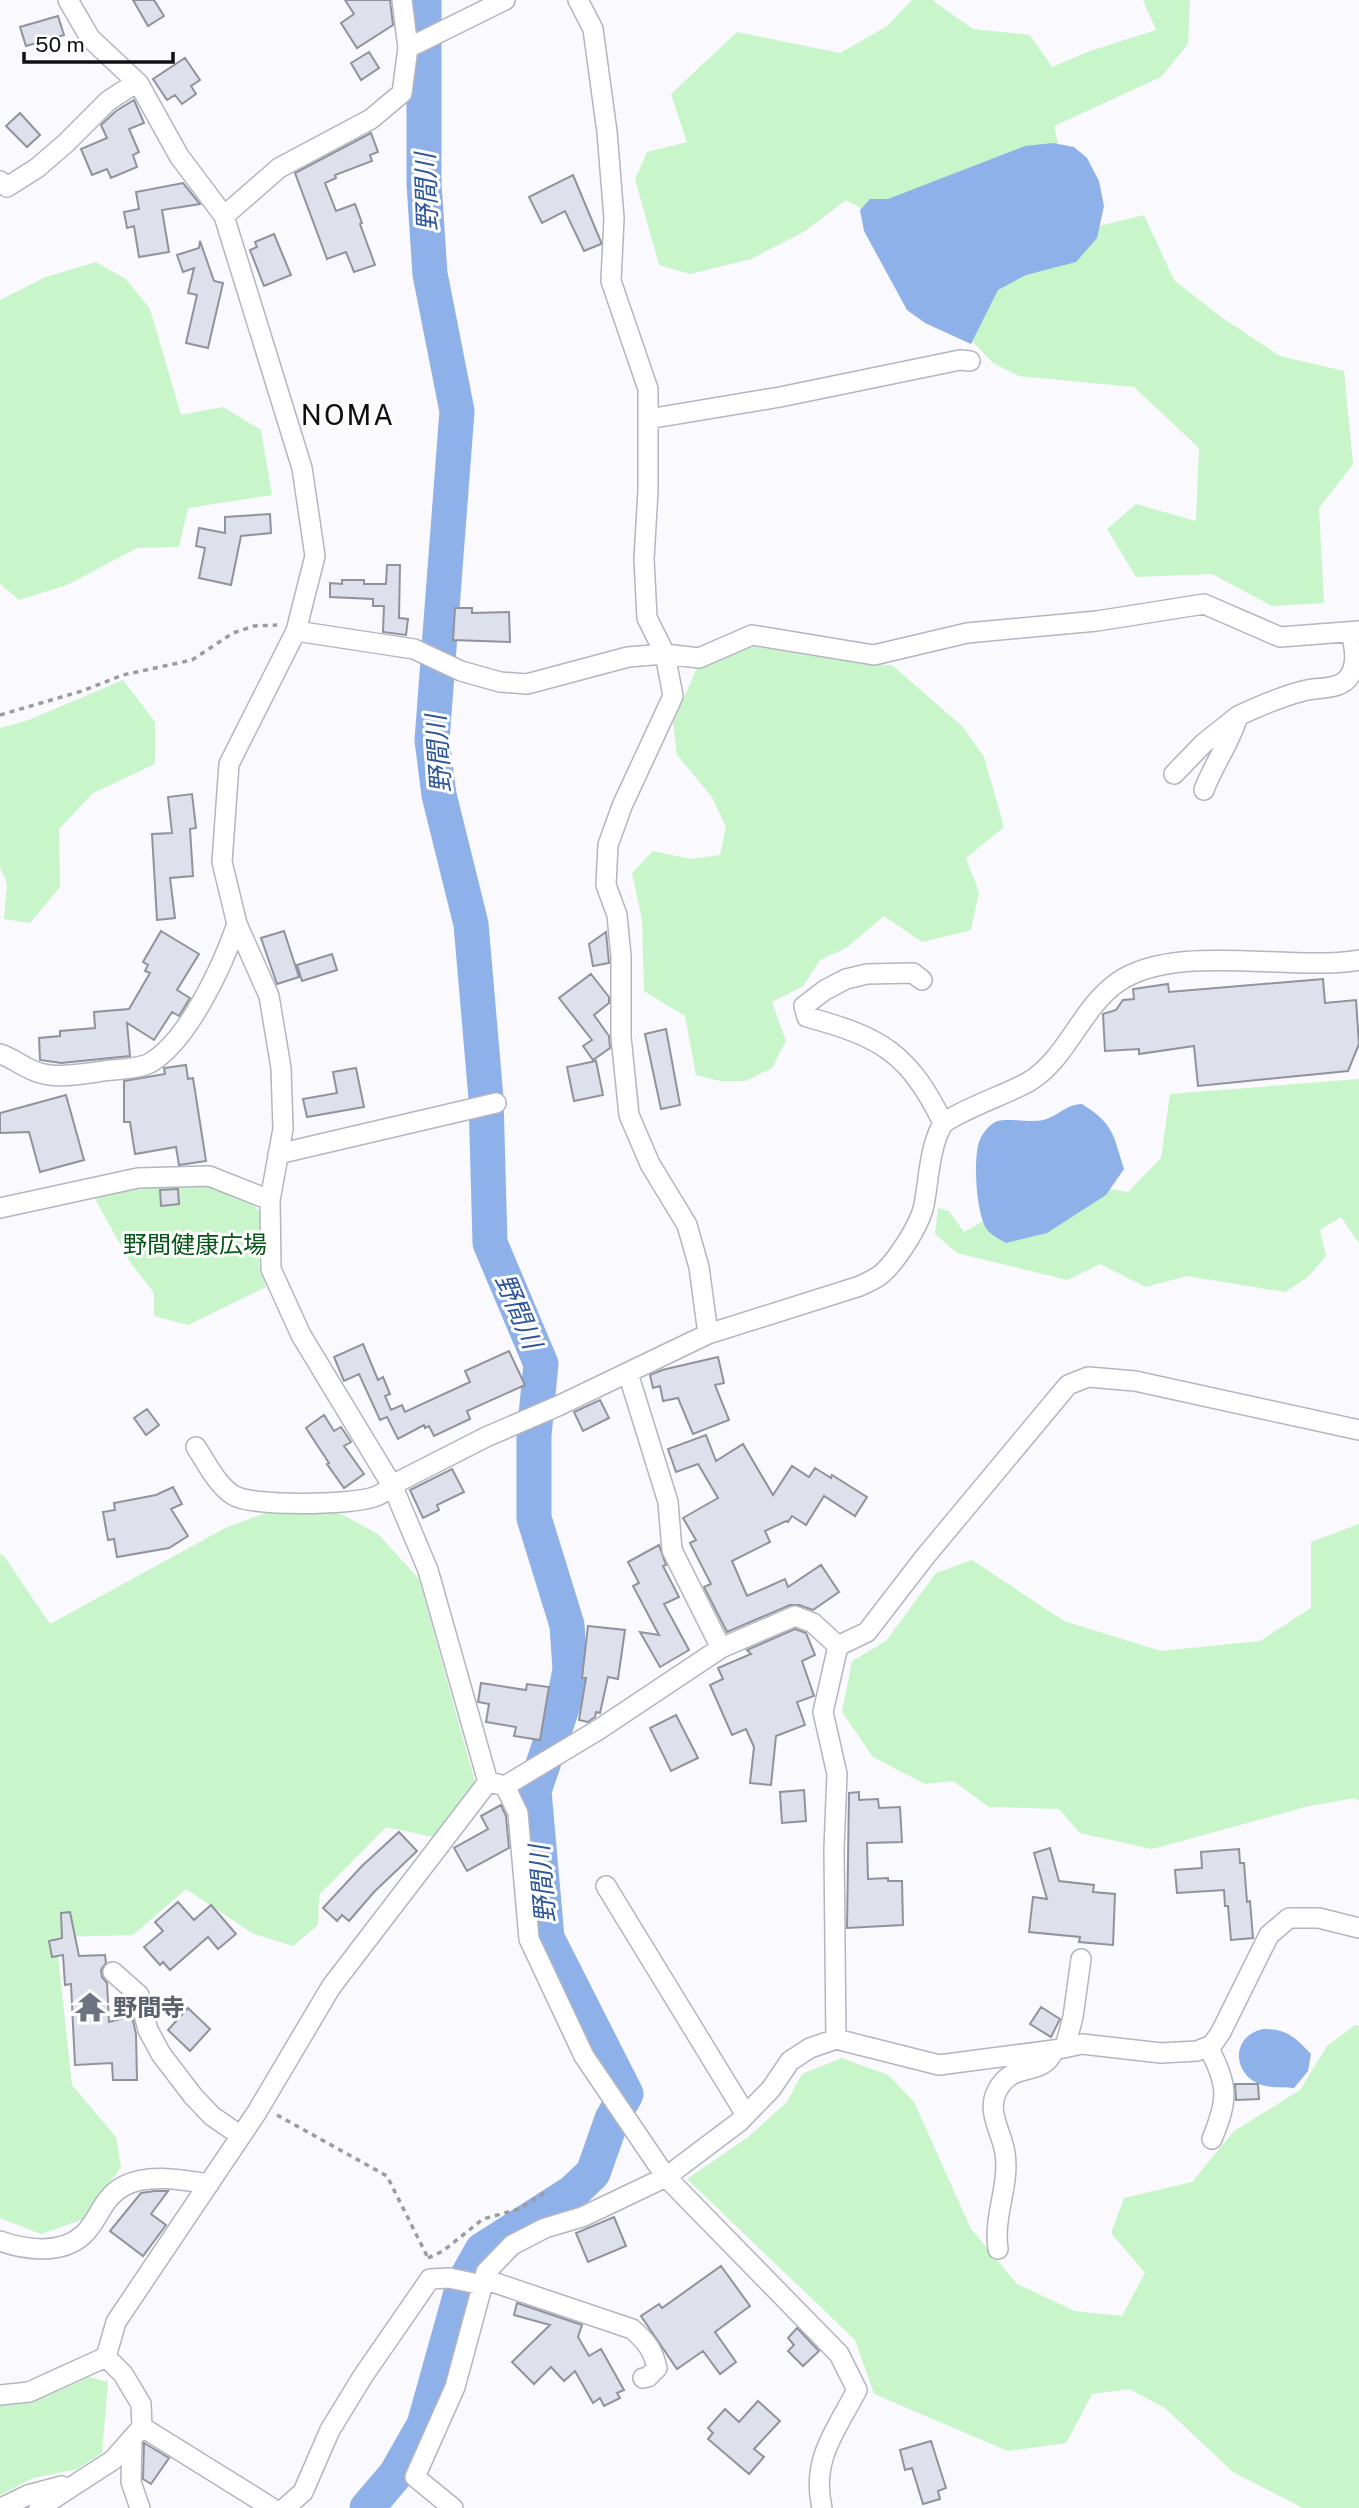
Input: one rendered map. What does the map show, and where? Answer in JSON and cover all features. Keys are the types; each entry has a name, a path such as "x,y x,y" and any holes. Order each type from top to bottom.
{"street":[{"path":"68,0 90,38 137,82 179,156 224,216 302,468 315,556 296,631 229,764 222,862 237,924 269,996 281,1068 283,1129 270,1200 271,1269 301,1335 393,1486 428,1570 497,1784 518,1813 529,1939 584,2056 666,2177 839,2354 857,2390 821,2460 818,2489 822,2508"},
{"path":"224,216 279,168 371,119 402,93 408,48 402,0"},
{"path":"408,48 505,0"},
{"path":"579,0 593,29 607,132 614,218 611,281 648,389 648,491 644,559 647,618 666,654 673,696 622,806 608,845 606,886 617,915 621,956 621,1037 629,1115 650,1164 687,1225 699,1267 708,1334"},
{"path":"0,181 8,187 37,168 108,102 137,82"},
{"path":"648,419 780,397 960,360 970,361"},
{"path":"296,631 414,649 461,671 500,682 527,684 628,657 666,654 699,658 752,635 874,655 967,633 1097,621 1204,604 1279,637 1355,632 1355,665 1348,680 1337,686 1305,690 1266,702 1238,716 1204,743 1174,774"},
{"path":"1204,790 1209,776 1232,737 1238,716"},
{"path":"0,1054 45,1075 83,1074 147,1064 181,1034 200,1005 226,956 237,924"},
{"path":"196,1447 230,1494 242,1499 266,1503 356,1501 373,1497 486,1437 708,1334 860,1286 881,1275 914,1231 923,1209 934,1143 943,1123 1031,1080 1055,1059 1101,999 1117,983 1144,968 1221,960 1294,963 1359,960"},
{"path":"922,980 913,973 891,971 867,974 846,979 825,990 804,1006 807,1017 857,1033 889,1049 911,1069 930,1096 943,1123"},
{"path":"278,1154 496,1103"},
{"path":"0,1208 138,1178 209,1176 270,1200"},
{"path":"628,1373 668,1502 672,1550 721,1648"},
{"path":"838,1646 867,1632 923,1558 1068,1385 1088,1377 1135,1381 1359,1430"},
{"path":"0,2395 29,2392 106,2357 116,2322 261,2106 331,1987 497,1784 598,1730 721,1648 795,1616 813,1623 838,1646"},
{"path":"836,2039 837,1774 823,1712 838,1646"},
{"path":"606,1886 746,2115"},
{"path":"453,2508 415,2477 455,2387 486,2272 512,2245 545,2228 582,2217 666,2177 746,2115 771,2088 790,2061 810,2048 836,2039 939,2065 1082,2044 1161,2053 1197,2051 1208,2047 1221,2032 1269,1935 1289,1918 1319,1918 1359,1928"},
{"path":"998,2249 996,2232 1006,2175 1005,2154 993,2104 997,2090 1017,2070 1042,2066 1059,2049 1073,2018 1081,1959"},
{"path":"113,1972 139,1995 148,2030 161,2054 193,2096 212,2116 241,2136"},
{"path":"1208,2047 1216,2061 1225,2094 1224,2109 1212,2139"},
{"path":"0,2241 21,2248 49,2249 73,2241 83,2235 104,2202 124,2185 164,2177 209,2184"},
{"path":"285,2508 303,2492 330,2430 363,2376 430,2279 484,2282 632,2329 645,2340 654,2353 657,2368 643,2378"},
{"path":"106,2357 123,2374 141,2404 131,2482 140,2508"},
{"path":"39,2508 113,2460 137,2433"},
{"path":"137,2433 272,2508"},
{"path":"1,2508 28,2495 76,2482"}],"path":[{"path":"0,715 82,691 123,675 192,660 233,633 254,626 281,625 296,631"},
{"path":"261,2106 387,2176 436,2278"},
{"path":"428,2258 443,2251 483,2219 519,2209 546,2192"}],"green space":[{"path":"912,0 932,0 973,29 1030,35 1052,67 1090,51 1156,30 1143,0 1190,0 1188,44 1161,77 1054,126 1078,231 1144,215 1174,280 1221,317 1280,356 1344,371 1353,464 1319,508 1324,603 1272,606 1212,574 1136,577 1107,529 1136,504 1196,521 1199,448 1134,387 1019,376 993,363 951,319 895,227 846,200 805,231 751,259 690,274 659,265 635,179 647,152 687,142 671,94 737,32 840,53 887,26"},
{"path":"96,262 126,279 150,309 181,415 223,407 261,430 272,495 188,508 179,547 137,548 67,585 19,600 0,584 0,300 46,277"},
{"path":"751,646 869,665 892,665 963,727 984,757 1004,827 966,858 979,892 971,930 922,942 884,916 846,948 820,960 803,986 772,1002 786,1041 772,1068 745,1081 720,1081 696,1075 685,1016 644,991 642,920 632,873 653,851 690,859 720,855 726,827 712,797 677,755 673,723 696,670"},
{"path":"123,680 155,722 155,764 93,793 59,829 60,887 30,923 4,919 7,883 0,867 0,728 26,721"},
{"path":"1359,1079 1359,1243 1341,1217 1320,1230 1326,1256 1308,1277 1285,1292 1187,1276 1146,1287 1100,1264 1067,1280 957,1253 935,1234 938,1208 949,1211 964,1232 1002,1211 1082,1185 1128,1192 1161,1158 1170,1094"},
{"name":"野間健康広場","path":"207,1180 250,1200 260,1213 259,1265 266,1287 188,1325 154,1316 154,1293 130,1262 94,1197 120,1187"},
{"path":"293,1503 341,1514 378,1534 419,1579 475,1782 433,1837 386,1827 319,1895 318,1925 293,1946 252,1933 186,1889 133,1935 56,1937 72,2085 116,2137 121,2167 84,2219 41,2234 0,2218 0,1554 50,1624 227,1527"},
{"path":"1359,1524 1359,1801 1355,1798 1309,1806 1152,1849 1080,1833 1059,1809 989,1807 953,1781 925,1784 873,1757 842,1712 852,1661 886,1641 936,1573 972,1560 1064,1621 1161,1651 1260,1641 1311,1608 1311,1542"},
{"path":"1355,2025 1359,2026 1359,2508 1303,2508 1233,2472 1165,2408 1129,2389 1092,2394 1066,2443 1008,2451 874,2394 855,2340 687,2179 748,2137 787,2102 802,2074 842,2058 888,2075 914,2102 971,2229 1017,2284 1075,2311 1122,2316 1145,2273 1111,2233 1124,2198 1192,2182 1234,2131 1300,2090 1327,2046"},
{"path":"89,2377 108,2382 102,2453 77,2469 33,2478 0,2495 0,2405 45,2397"}],"water":[{"path":"1053,143 1074,147 1087,158 1099,181 1104,206 1097,238 1076,262 1026,275 998,290 971,344 925,323 907,310 864,231 860,210 870,199 888,199 1025,146"},
{"path":"1082,1104 1101,1118 1111,1131 1124,1169 1106,1195 1047,1233 1006,1243 988,1231 981,1214 976,1162 983,1133 999,1121 1043,1120 1071,1106"},
{"path":"1263,2029 1290,2035 1311,2054 1308,2071 1294,2088 1269,2087 1255,2082 1241,2067 1240,2049 1244,2040"}],"building":[{"path":"133,0 154,0 164,16 148,26"},
{"path":"345,0 390,0 393,25 357,48 341,23 354,14"},
{"path":"58,16 64,35 26,46 20,27"},
{"path":"369,52 379,68 361,80 351,63"},
{"path":"185,58 200,80 191,86 196,94 182,104 175,95 167,100 153,79"},
{"path":"134,100 144,123 129,129 139,152 133,155 137,167 111,178 107,169 92,175 81,149 107,138 101,125 116,111"},
{"path":"20,113 40,135 27,147 6,126"},
{"path":"371,133 378,152 370,155 372,161 335,175 336,178 325,183 336,211 355,204 362,223 360,224 375,265 354,272 346,252 327,259 295,173"},
{"path":"573,175 601,242 584,251 565,211 542,223 529,197"},
{"path":"183,183 200,204 162,210 169,252 139,257 134,226 127,228 124,212 139,209 136,192"},
{"path":"274,234 291,275 264,286 250,250 257,247 255,242"},
{"path":"200,241 214,281 223,283 208,348 186,343 197,295 188,293 194,268 183,272 177,255 199,248"},
{"path":"270,514 271,533 241,536 231,585 199,578 205,548 196,546 199,528 225,533 225,517"},
{"path":"387,565 400,565 399,618 408,619 406,635 383,632 384,606 373,606 373,599 330,597 330,583 342,584 342,580 386,584"},
{"path":"455,608 472,608 472,613 509,612 510,642 453,640"},
{"path":"192,794 196,828 190,829 193,876 170,878 175,918 157,920 152,834 172,833 168,797"},
{"path":"161,931 199,954 177,990 190,998 179,1016 172,1012 154,1040 127,1023 130,1056 61,1063 40,1060 39,1038 60,1036 60,1031 95,1028 94,1012 129,1009 150,973 145,971 148,965 143,962"},
{"path":"284,931 299,977 277,984 261,938"},
{"path":"606,932 609,963 593,966 589,944"},
{"path":"332,954 337,970 302,981 297,965"},
{"path":"591,974 609,997 609,1003 594,1015 609,1036 610,1048 593,1060 583,1046 592,1040 559,998"},
{"path":"1323,979 1325,1003 1356,1000 1359,1044 1348,1071 1198,1086 1194,1046 1139,1054 1139,1049 1105,1051 1103,1014 1116,1010 1123,1000 1134,999 1133,989 1168,984 1169,992"},
{"path":"666,1029 680,1105 661,1109 645,1034"},
{"path":"596,1061 603,1095 574,1101 567,1067"},
{"path":"186,1065 188,1079 193,1078 206,1161 179,1165 176,1147 135,1154 130,1122 124,1122 124,1081 165,1074 164,1068"},
{"path":"356,1068 364,1107 307,1117 303,1099 337,1093 333,1072"},
{"path":"66,1095 84,1160 40,1172 29,1132 0,1133 0,1113"},
{"path":"178,1189 179,1204 161,1206 160,1190"},
{"path":"363,1344 378,1380 383,1377 390,1394 385,1396 391,1410 402,1405 405,1412 470,1382 465,1371 509,1351 525,1385 467,1411 470,1419 434,1436 429,1426 425,1428 424,1425 398,1439 387,1417 380,1420 359,1374 344,1381 334,1357"},
{"path":"718,1357 724,1383 715,1385 729,1420 693,1434 678,1398 663,1401 660,1386 653,1388 650,1375"},
{"path":"600,1400 609,1418 583,1431 574,1412"},
{"path":"147,1409 159,1425 146,1435 134,1418"},
{"path":"324,1415 334,1431 341,1427 351,1442 344,1446 364,1474 344,1488 306,1428"},
{"path":"706,1435 716,1461 743,1444 773,1495 792,1466 809,1477 815,1468 831,1478 832,1475 867,1497 855,1516 824,1496 806,1525 792,1516 788,1522 765,1531 770,1542 732,1561 747,1596 785,1579 788,1587 821,1565 839,1592 813,1610 790,1605 727,1632 704,1587 711,1584 690,1543 696,1540 683,1518 718,1498 698,1464 676,1472 668,1449"},
{"path":"452,1469 464,1492 437,1505 439,1510 423,1518 410,1490"},
{"path":"173,1487 182,1504 171,1509 188,1536 169,1548 117,1557 114,1539 108,1540 103,1512 115,1510 114,1503 156,1495"},
{"path":"659,1545 666,1565 663,1566 679,1597 664,1604 689,1650 660,1667 640,1632 659,1635 633,1586 639,1583 628,1562"},
{"path":"588,1626 625,1630 618,1679 608,1677 600,1713 596,1712 595,1717 588,1722 579,1720 586,1678 582,1678"},
{"path":"795,1629 806,1633 815,1655 802,1661 814,1696 797,1702 805,1725 776,1736 771,1785 750,1783 754,1747 746,1729 732,1735 710,1685 723,1679 718,1668 751,1654 747,1650"},
{"path":"481,1683 526,1690 527,1684 549,1687 540,1740 514,1736 516,1727 486,1722 489,1704 478,1702"},
{"path":"676,1715 698,1758 671,1771 650,1728"},
{"path":"804,1790 806,1821 782,1823 780,1792"},
{"path":"859,1792 859,1800 878,1799 879,1808 900,1807 902,1842 867,1843 868,1879 888,1878 888,1881 902,1881 903,1925 847,1928 849,1793"},
{"path":"501,1805 506,1816 509,1848 467,1871 454,1848 488,1829 481,1816"},
{"path":"399,1832 417,1851 374,1892 349,1921 342,1915 337,1921 323,1908 362,1866"},
{"path":"1050,1848 1059,1881 1094,1885 1093,1892 1115,1894 1113,1945 1079,1942 1080,1937 1029,1932 1033,1897 1047,1899 1034,1853"},
{"path":"1239,1849 1240,1863 1244,1863 1247,1902 1250,1901 1253,1938 1231,1940 1224,1890 1177,1893 1175,1870 1202,1868 1201,1852"},
{"path":"178,1902 194,1920 211,1905 236,1934 218,1949 208,1937 170,1970 163,1962 160,1965 144,1947 163,1931 155,1922"},
{"name":"野間寺","path":"70,1912 79,1956 105,1955 106,1963 101,1970 107,1983 109,2022 132,2016 136,2034 137,2080 113,2080 112,2063 75,2065 71,1984 65,1985 63,1955 52,1957 49,1941 62,1938 61,1913"},
{"path":"1041,2007 1060,2019 1051,2037 1030,2024"},
{"path":"188,2008 210,2029 190,2051 168,2030"},
{"path":"1235,2084 1258,2084 1259,2099 1236,2100"},
{"path":"168,2191 151,2214 166,2225 143,2256 110,2231 141,2193"},
{"path":"614,2217 626,2246 588,2262 576,2233"},
{"path":"721,2266 750,2306 715,2332 736,2362 720,2374 703,2351 677,2369 641,2316 659,2304 662,2308"},
{"path":"517,2303 582,2325 578,2337 589,2356 601,2349 624,2390 617,2393 620,2398 604,2406 600,2398 593,2403 575,2371 564,2381 551,2367 534,2384 512,2362 550,2325 514,2315"},
{"path":"797,2328 819,2351 803,2366 788,2351 794,2345 788,2338"},
{"path":"758,2401 780,2421 754,2449 764,2457 749,2474 708,2439 713,2433 708,2428 725,2409 739,2422"},
{"path":"931,2441 946,2488 938,2491 940,2499 923,2504 912,2468 905,2470 900,2450"},
{"path":"144,2443 169,2458 151,2484 143,2479"}],"waterway":[{"name":"野間川","path":"367,2508 396,2474 424,2425 464,2282 482,2250 573,2192 593,2173 612,2119 626,2094 547,1938 534,1791 563,1705 570,1670 567,1625 534,1518 534,1435 541,1364 490,1243 486,1098 471,924 439,795 432,740 457,411 430,274 424,184 424,0"}],"place":[{"name":"野間寺","path":"90,2007"}],"district":[{"name":"NOMA","path":"348,414"}]}
